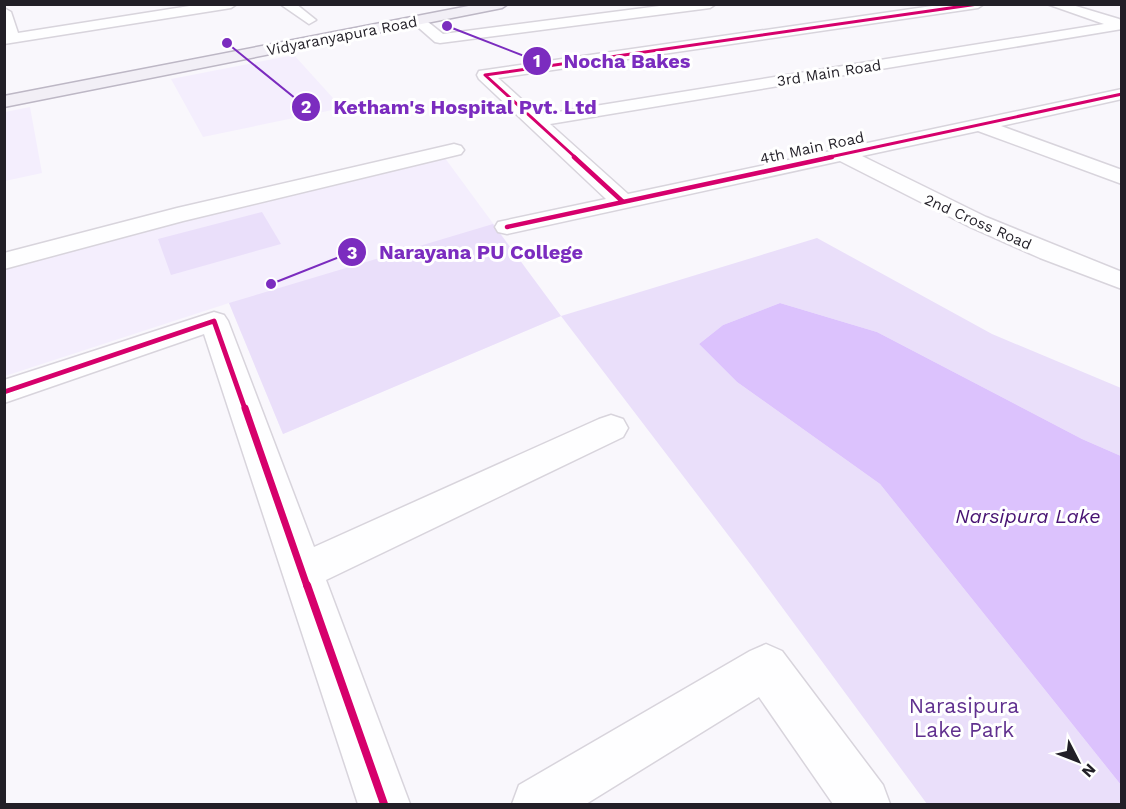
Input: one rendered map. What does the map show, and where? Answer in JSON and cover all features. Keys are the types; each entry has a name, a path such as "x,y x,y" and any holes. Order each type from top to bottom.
{"main road":[{"name":"Vidyaranyapura Road","path":"4,102 421,16 502,4"}],"street":[{"path":"4,7 20,4"},
{"path":"4,12 9,39 62,37 179,12 231,4"},
{"path":"286,4 309,20"},
{"path":"440,39 711,4"},
{"path":"622,201 480,72 978,4"},
{"path":"1053,4 1122,25"},
{"path":"179,12 192,27"},
{"path":"421,16 440,39 458,54"},
{"name":"3rd Main Road","path":"536,121 1122,25"},
{"name":"4th Main Road","path":"507,227 840,153 1122,94"},
{"path":"1080,103 1116,116"},
{"path":"980,125 1122,178"},
{"path":"4,261 177,215 453,150"},
{"name":"2nd Cross Road","path":"840,153 922,197 992,230 1122,281"},
{"path":"4,392 214,321 384,804"},
{"path":"303,571 611,428"},
{"path":"538,804 766,667 864,804"}],"shaded area":[{"path":"294,55 342,108 203,137 171,79"},
{"path":"30,107 42,173 5,181 5,112"},
{"path":"442,154 561,316 283,434 229,303 5,376 5,266"}],"green space":[{"path":"262,212 281,244 171,275 158,239"},
{"path":"493,224 561,316 283,434 229,303"},
{"name":"Narasipura Lake Park","path":"817,238 992,334 1121,388 1121,456 1082,439 877,332 780,303 723,325 699,344 737,382 880,484 1121,785 1121,804 927,804 751,565 561,316"}],"water":[{"name":"Narsipura Lake","path":"780,303 877,332 1082,439 1121,456 1121,785 880,484 737,382 699,344 723,325"}],"cycle path":[{"path":"622,201 485,75 978,4"},
{"path":"507,227 1122,94"},
{"path":"4,392 214,321 384,804"}],"place":[{"name":"Nocha Bakes","path":"447,26"},
{"name":"Ketham's Hospital Pvt. Ltd","path":"227,43"},
{"name":"Narayana PU College","path":"271,284"}]}
